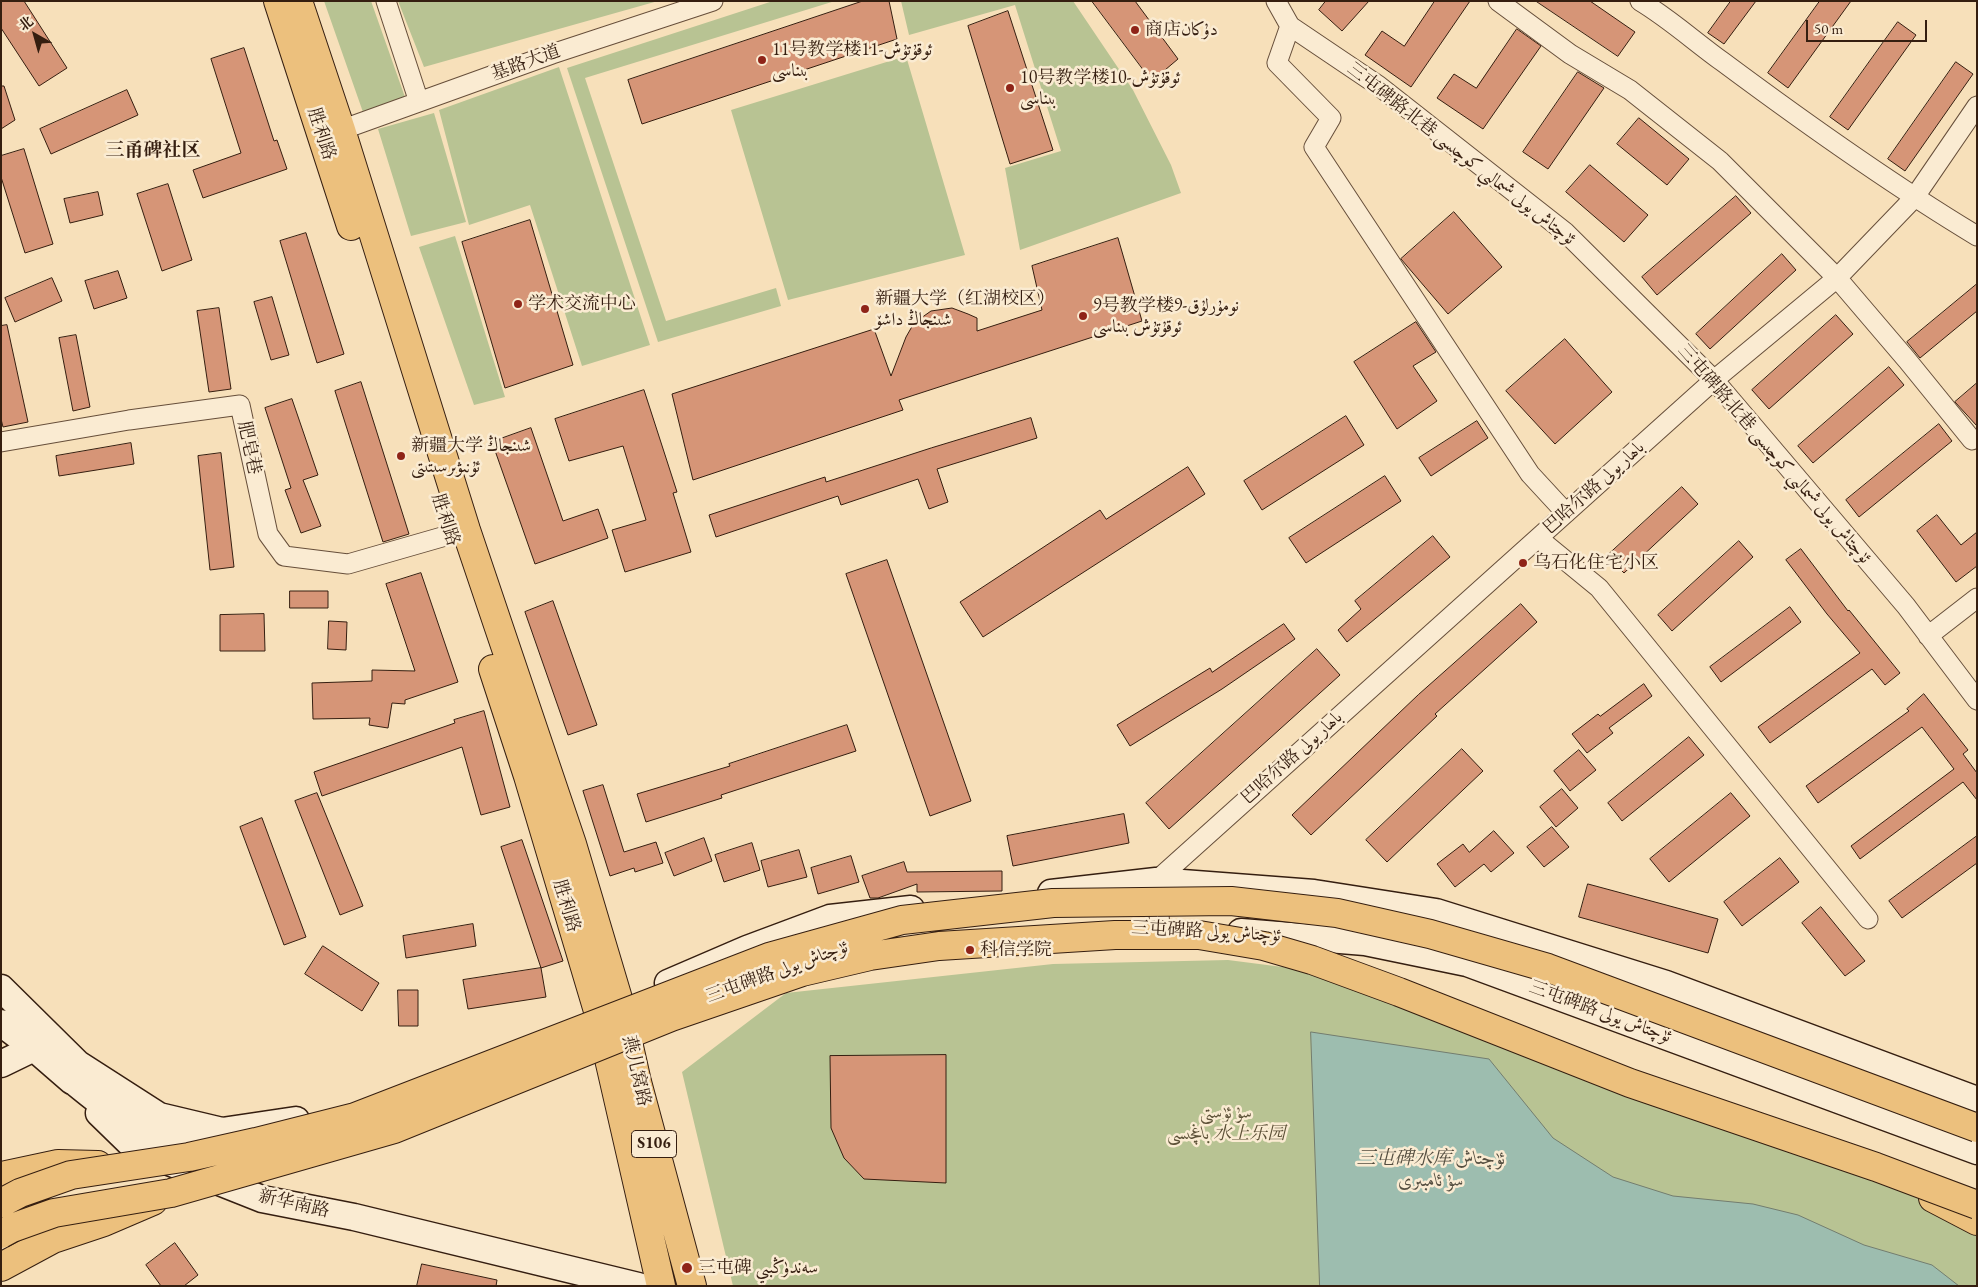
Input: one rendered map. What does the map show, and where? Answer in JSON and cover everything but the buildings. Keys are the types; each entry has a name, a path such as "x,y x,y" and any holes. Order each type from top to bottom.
{"main road":[{"name":"胜利路","path":"278,1 528,776 609,1006"},
{"name":"胜利路","path":"298,1 466,530 572,844 609,1006"},
{"name":"三屯碑路 ئۈچتاش يولى","path":"609,1006 747,949 830,918 1156,881 1314,893 1436,912 1666,984 1977,1100"},
{"path":"1,1203 20,1193 71,1175 189,1157 355,1117 769,957 902,920 1053,903 1231,901 1337,913 1430,934 1548,968 1977,1128"},
{"name":"三屯碑路 ئۈچتاش يولى","path":"68,1077 120,1116 161,1135 202,1148 247,1155 308,1145 370,1131 441,1105 615,1033 847,944 966,934 1160,926 1365,942 1466,963 1977,1151"},
{"path":"1,1234 12,1228 54,1213 171,1193 394,1128 670,1017 802,972 870,956 939,946 1115,936 1199,935 1264,946 1312,960 1399,992 1630,1083 1876,1167 1977,1205"},
{"name":"新华南路","path":"5,1007 78,1064 159,1116 222,1131 315,1117 381,1096 609,1006"},
{"name":"燕儿窝路","path":"609,1006 661,1286"},
{"name":"新华南路","path":"5,1007 34,1048 68,1077 107,1123 136,1149 262,1199 354,1217 638,1286"},
{"name":"燕儿窝路","path":"615,1033 637,1082 692,1286"},
{"path":"1,1064 34,1048"},
{"path":"1,1176 58,1164 135,1165"},
{"path":"1876,1167 1977,1221"},
{"path":"1,1266 53,1239 104,1222 171,1193"}],"street":[{"path":"386,1 419,102"},
{"name":"基路大道","path":"340,130 552,54 713,1"},
{"path":"1276,1 1290,26 1277,63 1331,118 1314,146 1530,474 1566,513"},
{"path":"1498,1 1570,54 1630,90 1720,161 1837,278 1972,440"},
{"path":"1640,1 1661,14 1722,62 1914,198 1977,236"},
{"name":"三屯碑路北巷 ئۈچتاش يولى شىمالىي كوچىسى","path":"1290,26 1379,86 1566,232 1714,380 1906,606 1977,700"},
{"name":"巴哈尔路 باھار يولى","path":"1156,881 1714,380 1837,278 1914,198 1977,106"},
{"name":"肥皂巷","path":"1,442 129,420 240,405 268,534 284,556 348,564 449,535"},
{"path":"1538,538 1599,588 1868,919"},
{"path":"1928,636 1977,598"},
{"path":"1156,881 1160,926"}],"green space":[{"path":"324,1 371,1 406,100 364,115"},
{"path":"398,1 658,1 424,67"},
{"path":"773,1 835,1 585,78 666,321 776,288 781,306 658,342 567,68"},
{"path":"901,1 1073,1 1133,90 1171,165 1181,193 1020,250 1005,168 1061,151 1015,5 909,35"},
{"path":"906,56 965,255 788,300 731,110"},
{"path":"559,67 650,345 582,366 530,205 469,225 439,110"},
{"path":"434,113 466,222 411,236 378,129"},
{"path":"455,236 505,397 474,405 419,247"},
{"name":"سۇ ئۈستى باغچىسى 水上乐园","path":"1228,960 1376,979 1977,1194 1977,1286 733,1286 682,1072 786,993 1053,964"}],"water":[{"name":"三屯碑水库 ئۈچتاش سۇ ئامبىرى","path":"1311,1032 1489,1059 1553,1138 1613,1177 1673,1196 1753,1204 1798,1215 1864,1245 1932,1265 1959,1286 1320,1286"}],"place":[{"name":"商店دۇكان","path":"1135,30"},
{"name":"11号教学楼11-ئوقۇتۇش بىناسى","path":"762,60"},
{"name":"10号教学楼10-ئوقۇتۇش بىناسى","path":"1010,88"},
{"name":"学术交流中心","path":"518,304"},
{"name":"新疆大学（红湖校区） شىنجاڭ داشۆ","path":"865,309"},
{"name":"9号教学楼9-نومۇرلۇق ئوقۇتۇش بىناسى","path":"1083,316"},
{"name":"新疆大学 شىنجاڭ ئۇنىۋىرسىتىتى","path":"401,456"},
{"name":"乌石化住宅小区","path":"1523,563"},
{"name":"科信学院","path":"970,950"},
{"name":"三屯碑 سەندۈڭبىي","path":"687,1268"}],"district":[{"name":"三甬碑社区","path":"153,151"}]}
